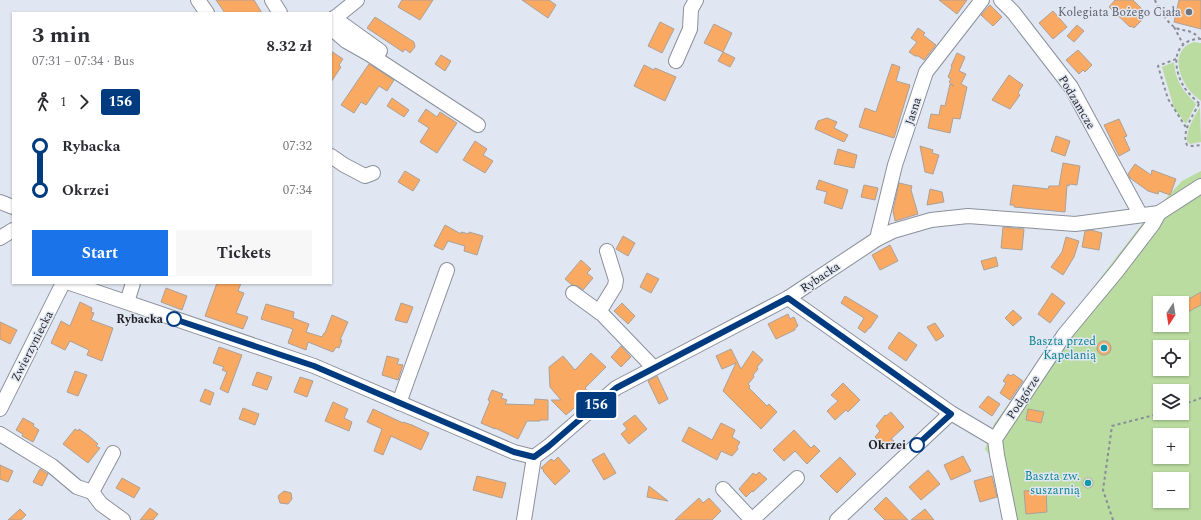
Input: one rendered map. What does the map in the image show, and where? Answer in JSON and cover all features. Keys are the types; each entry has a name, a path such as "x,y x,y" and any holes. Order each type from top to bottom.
{"street":[{"path":"198,0 206,12"},
{"path":"272,0 279,12"},
{"path":"332,23 357,0"},
{"path":"676,61 690,29 691,9 696,0"},
{"name":"Jasna","path":"877,239 895,165 926,72 982,0"},
{"name":"Podzamcze","path":"1001,0 1013,12 1071,87 1140,214"},
{"path":"332,23 408,70"},
{"path":"332,23 346,41 369,54 478,125"},
{"path":"332,157 365,176 373,173"},
{"path":"1159,213 1201,186"},
{"path":"0,202 12,207"},
{"name":"Rybacka","path":"534,457 549,446 616,388 788,298 877,239 893,231 931,220 968,216 1075,224 1140,214 1159,213"},
{"name":"Podgórze","path":"995,439 1064,335 1117,271 1153,224 1159,213"},
{"path":"0,238 12,231"},
{"path":"599,312 615,286 616,280 607,251"},
{"path":"399,403 447,270"},
{"name":"Zwierzyniecka","path":"0,409 62,284"},
{"path":"73,284 314,366 514,452 534,457 524,520"},
{"path":"127,302 133,284"},
{"path":"573,293 599,312 654,368"},
{"path":"788,298 951,414 995,439 1010,520"},
{"path":"837,520 951,414"},
{"path":"0,434 52,466 77,487 92,492 101,504 123,520"},
{"path":"92,492 113,454"},
{"path":"723,489 752,520 797,478"}],"path":[{"path":"1155,0 1183,44"},
{"path":"1174,28 1194,32 1200,38 1183,44 1178,50 1176,59 1178,73 1184,88 1200,104 1190,121 1185,140 1187,145 1201,145"},
{"path":"1176,59 1158,66 1168,99 1187,129"},
{"path":"1189,402 1201,398"},
{"path":"1113,520 1103,490 1112,426 1153,415"}],"green space":[{"path":"1194,42 1201,43 1201,101 1187,87 1181,75 1178,62 1179,55 1182,50 1187,45"},
{"path":"1174,62 1176,75 1181,86 1196,104 1186,124 1174,108 1162,67"},
{"path":"1200,107 1201,142 1190,144 1187,141 1188,132"},
{"path":"1201,171 1201,520 1005,520 992,459 985,449 994,424 1030,375 1048,346 1142,224 1182,181"}],"building":[{"path":"216,0 254,0 261,12 224,12"},
{"path":"402,0 433,0 420,20 398,7"},
{"path":"522,0 549,0 556,5 548,18"},
{"path":"939,0 967,0 957,14"},
{"path":"1115,0 1133,0 1145,12 1140,16 1143,19 1134,28 1131,26 1130,27 1109,7"},
{"name":"Kolegiata Bożego Ciała","path":"1179,0 1201,0 1201,29 1174,22"},
{"path":"990,5 1002,17 993,26 981,15"},
{"path":"1053,11 1067,27 1053,39 1039,23"},
{"path":"375,17 414,42 415,47 410,53 405,49 403,52 367,28"},
{"path":"660,22 674,29 662,53 648,46"},
{"path":"714,24 732,33 723,52 704,43"},
{"path":"1077,25 1084,31 1074,42 1067,36"},
{"path":"918,28 925,33 923,35 936,45 924,60 909,52 917,42 911,38"},
{"path":"1078,50 1092,65 1085,72 1083,70 1079,74 1066,60"},
{"path":"332,52 343,59 339,65 341,67 332,80"},
{"path":"723,52 735,58 730,67 718,61"},
{"path":"957,53 965,57 959,71 966,74 961,84 967,87 960,119 953,118 950,133 928,128 931,114 939,115 941,105 945,106 950,84 954,86 949,82 951,79 948,77"},
{"path":"441,55 451,61 445,71 435,64"},
{"path":"369,64 394,80 387,91 379,86 366,105 361,102 354,113 341,105"},
{"path":"892,64 900,67 896,81 910,85 894,138 859,127 865,108 876,112"},
{"path":"644,65 676,77 665,101 634,86"},
{"path":"1009,75 1023,85 1018,93 1020,95 1010,109 992,100"},
{"path":"392,98 409,110 404,117 387,106"},
{"path":"426,109 437,117 440,112 457,123 437,153 420,142 429,128 418,121"},
{"path":"827,118 837,122 834,128 848,135 844,142 815,129 818,121"},
{"path":"1119,119 1127,136 1124,137 1130,150 1119,156 1104,125"},
{"path":"1056,136 1070,141 1065,156 1051,151"},
{"path":"475,141 487,149 483,155 493,161 485,173 463,160"},
{"path":"920,146 933,150 932,153 939,155 933,174 925,172"},
{"path":"838,149 857,155 854,168 834,164"},
{"path":"1063,163 1080,166 1077,185 1067,185 1065,212 1014,207 1014,205 1010,205 1013,185 1048,189 1049,186 1059,186"},
{"path":"1135,164 1151,175 1152,170 1176,179 1170,195 1159,191 1158,194 1148,191 1130,178 1128,174"},
{"path":"405,171 420,180 413,191 398,182"},
{"path":"819,180 848,190 842,209 824,203 827,192 816,189"},
{"path":"899,183 912,186 911,190 918,214 895,221 893,211"},
{"path":"864,185 878,188 875,200 861,197"},
{"path":"930,189 942,192 944,202 927,205"},
{"path":"445,225 461,234 461,232 469,234 469,232 483,236 477,255 464,251 465,246 448,241 443,250 434,246"},
{"path":"1003,227 1024,229 1022,250 1001,248"},
{"path":"1091,230 1102,233 1099,250 1082,247 1085,231"},
{"path":"623,236 635,243 628,256 616,249"},
{"path":"1066,237 1079,241 1074,257 1063,275 1051,267 1062,252"},
{"path":"890,245 898,261 880,270 872,255"},
{"path":"996,257 998,266 984,270 981,261"},
{"path":"581,260 591,269 587,273 593,278 583,290 578,286 572,285 565,279"},
{"path":"647,273 659,279 651,293 640,287"},
{"path":"217,284 241,284 238,291 244,293 236,313 248,317 243,329 205,316"},
{"path":"166,288 187,296 182,310 161,302"},
{"path":"1201,292 1201,305 1189,311 1189,299"},
{"path":"1052,293 1065,303 1050,323 1038,314"},
{"path":"845,296 878,316 865,333 858,328 864,318 841,303"},
{"path":"80,302 92,308 91,312 94,313 91,320 113,328 102,361 87,355 89,350 70,341 65,350 51,343 61,321 70,326"},
{"path":"401,303 413,307 407,323 395,320"},
{"path":"622,303 635,316 628,324 614,311"},
{"path":"266,304 294,312 293,318 309,324 306,332 322,337 332,315 348,322 340,340 342,340 339,348 336,347 333,352 308,342 306,350 288,343 293,329 261,319"},
{"path":"1013,310 1022,318 1013,326 1005,318"},
{"path":"788,314 790,319 794,317 798,326 795,330 776,339 768,324"},
{"path":"0,322 17,330 10,344 0,339"},
{"path":"935,323 944,336 936,341 927,327"},
{"path":"899,332 917,345 906,361 888,348"},
{"name":"Baszta przed Kapelanią","path":"1101,341 1107,341 1111,345 1111,351 1107,355 1101,355 1097,351 1097,345"},
{"path":"621,346 631,357 621,367 611,357"},
{"path":"219,347 242,355 228,393 220,389 227,372 222,370 224,367 213,363"},
{"path":"731,349 741,369 753,351 763,360 757,367 758,369 753,375 754,377 748,384 750,386 749,388 767,406 769,404 777,412 761,429 723,391 736,363 722,369 716,356"},
{"path":"591,353 606,367 585,388 590,394 566,415 551,400 561,400 550,387 549,367 563,356 575,370"},
{"path":"387,356 399,359 397,364 403,365 398,380 382,375"},
{"path":"75,371 87,375 78,396 67,392"},
{"path":"257,372 272,377 267,390 252,385"},
{"path":"1008,374 1011,376 1013,374 1023,381 1010,400 1000,393 1006,383 1003,381"},
{"path":"657,376 668,399 659,404 648,381"},
{"path":"300,377 313,381 307,397 294,392"},
{"path":"843,383 860,400 848,412 846,410 835,420 827,411 838,401 831,395"},
{"path":"205,389 214,393 210,405 200,401"},
{"path":"492,390 503,394 501,398 507,400 505,404 534,405 535,399 548,400 548,420 527,421 518,439 481,423 490,401 488,400"},
{"path":"988,396 1000,404 992,416 979,407"},
{"path":"333,402 348,409 344,418 352,422 349,431 325,421"},
{"path":"243,408 259,414 255,425 239,419"},
{"path":"373,409 429,433 421,450 391,436 383,455 374,451 382,429 367,422"},
{"path":"1028,409 1044,412 1041,423 1026,420"},
{"path":"891,412 904,427 891,439 894,441 886,448 875,437 880,431 876,426 885,415 886,416"},
{"path":"635,415 647,429 629,444 621,434 627,429 623,424"},
{"path":"23,418 34,424 33,426 39,430 33,442 22,436 23,434 16,430"},
{"path":"721,423 735,430 732,437 740,442 737,447 738,449 732,456 721,451 717,460 682,441 689,427 712,440"},
{"path":"75,429 78,431 79,429 89,436 98,444 96,446 100,448 88,463 63,444"},
{"path":"794,430 811,448 814,445 820,451 807,464 795,451 784,461 773,450"},
{"path":"604,453 616,473 604,480 592,460"},
{"path":"963,456 971,471 951,480 944,465"},
{"path":"558,457 570,471 555,485 541,468 551,459 554,461"},
{"path":"840,457 856,474 837,493 820,476"},
{"path":"0,465 13,471 8,482 0,479"},
{"path":"40,469 48,474 42,486 33,482"},
{"path":"928,470 940,484 921,500 909,487"},
{"path":"759,472 767,479 746,497 739,489 753,473 756,475"},
{"path":"477,476 506,483 502,498 473,490"},
{"path":"992,476 997,497 980,502 974,481"},
{"path":"122,478 140,488 134,498 116,488"},
{"name":"Baszta zw. suszarnią","path":"1086,478 1090,478 1092,479 1092,487 1086,488 1083,485 1083,481"},
{"path":"649,486 668,501 647,497"},
{"path":"1046,489 1047,512 1026,514 1024,491"},
{"path":"284,491 291,493 292,499 288,504 280,503 278,496"},
{"path":"886,497 908,520 885,520 874,509"},
{"path":"699,498 703,503 709,498 721,511 712,520 675,520"},
{"path":"150,508 158,514 153,520 140,520"},
{"path":"20,509 26,515 21,520 8,520"},
{"path":"925,509 934,520 911,520"}],"bus line":[{"name":"156","path":"174,319 314,366 514,452 534,457 549,446 616,388 788,298 951,414 917,445"}],"place":[{"name":"Kolegiata Bożego Ciała","path":"1189,12"},
{"name":"Rybacka","path":"174,319"},
{"name":"Baszta przed Kapelanią","path":"1104,348"},
{"name":"Okrzei","path":"917,445"},
{"name":"Baszta zw. suszarnią","path":"1088,483"}]}
